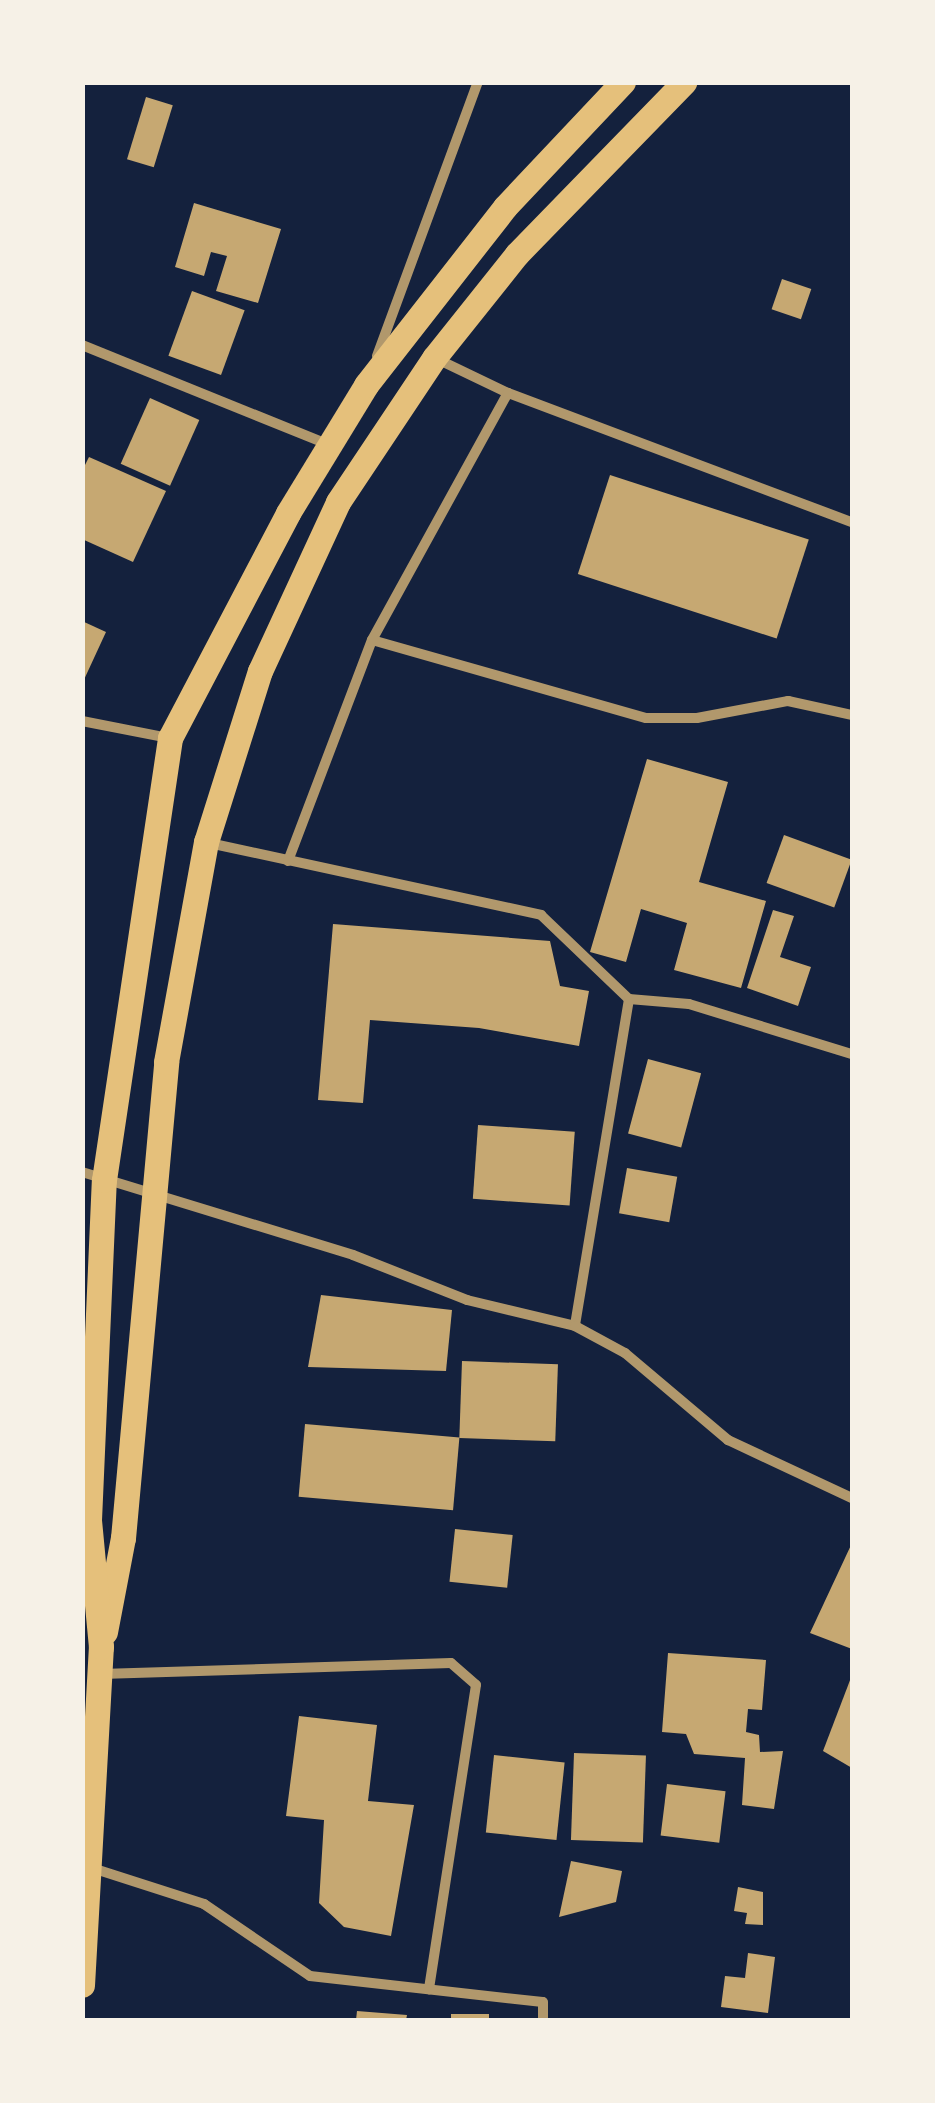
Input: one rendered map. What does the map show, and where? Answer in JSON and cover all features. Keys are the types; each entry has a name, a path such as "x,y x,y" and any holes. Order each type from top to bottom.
{"highway":[{"path":"82,1985 101,1647 89,1520 93,1176 170,738 288,513 366,385 505,207 623,82"},
{"path":"101,1647 124,1538 151,1193 206,842 260,671 306,565 374,442 434,358 516,254 684,82"}],"street":[{"path":"366,385 478,82"},
{"path":"82,345 330,445"},
{"path":"434,358 508,393 852,522"},
{"path":"288,861 372,640 508,393"},
{"path":"372,640 646,718 698,718 788,701 852,715"},
{"path":"82,721 170,738"},
{"path":"206,842 541,915 628,999 690,1004 852,1054"},
{"path":"574,1326 628,999"},
{"path":"93,1176 353,1256 468,1300 574,1326 624,1352 728,1440 852,1498"},
{"path":"100,1674 451,1663 476,1685 429,1989"},
{"path":"88,1867 204,1904 310,1976 542,2002 543,2020"}],"building":[{"path":"146,97 173,105 154,167 127,159"},
{"path":"194,203 281,229 258,303 216,291 227,256 211,252 204,276 175,267"},
{"path":"782,279 811,289 801,319 772,309"},
{"path":"192,291 245,310 221,375 168,356"},
{"path":"150,398 199,420 170,486 121,464"},
{"path":"89,457 166,491 133,562 82,539 82,471"},
{"path":"610,475 809,540 777,638 578,574"},
{"path":"82,621 106,632 82,684"},
{"path":"647,759 728,782 699,882 766,901 741,988 674,970 687,923 641,909 626,962 590,952"},
{"path":"784,835 852,860 834,908 767,883"},
{"path":"773,910 794,916 780,957 811,967 798,1006 747,988"},
{"path":"333,924 550,941 560,986 589,991 579,1046 479,1028 370,1020 363,1103 318,1100"},
{"path":"648,1059 701,1073 681,1148 628,1133"},
{"path":"478,1125 575,1132 570,1206 473,1199"},
{"path":"627,1168 677,1177 669,1222 619,1213"},
{"path":"321,1295 452,1310 446,1371 308,1367"},
{"path":"462,1361 558,1364 555,1441 459,1438"},
{"path":"305,1424 459,1438 453,1510 299,1497"},
{"path":"455,1529 513,1535 507,1588 449,1582"},
{"path":"852,1543 852,1649 810,1633"},
{"path":"668,1653 766,1660 762,1710 748,1709 746,1732 759,1735 760,1752 783,1751 774,1809 742,1805 745,1758 694,1754 686,1734 662,1732"},
{"path":"852,1675 852,1768 823,1751"},
{"path":"299,1716 377,1725 368,1801 414,1805 391,1936 344,1927 319,1903 324,1820 286,1816"},
{"path":"574,1753 646,1756 643,1842 571,1840"},
{"path":"494,1755 565,1762 556,1840 486,1833"},
{"path":"667,1784 726,1791 719,1843 661,1836"},
{"path":"571,1861 622,1871 616,1902 559,1917"},
{"path":"738,1887 763,1892 763,1925 745,1924 747,1913 734,1911"},
{"path":"748,1953 775,1957 768,2013 721,2007 725,1976 745,1978"},
{"path":"357,2011 407,2015 406,2020 356,2020"},
{"path":"451,2014 489,2014 489,2020 451,2020"}]}
